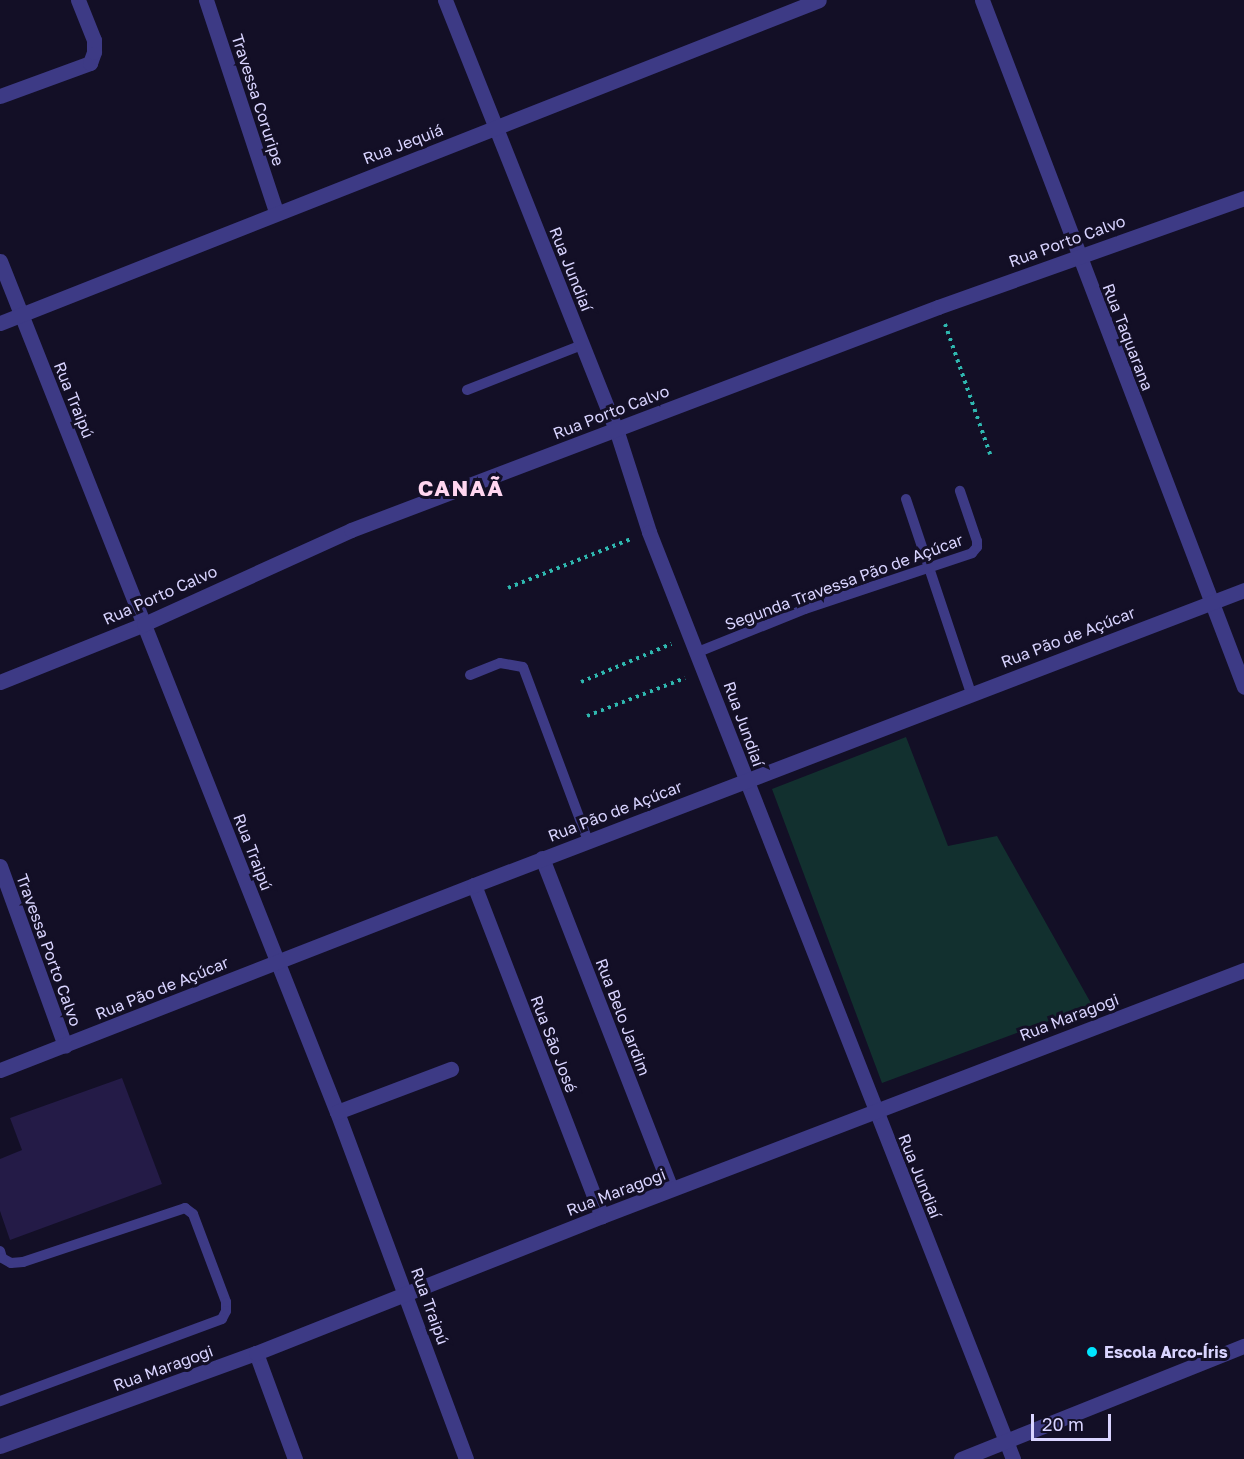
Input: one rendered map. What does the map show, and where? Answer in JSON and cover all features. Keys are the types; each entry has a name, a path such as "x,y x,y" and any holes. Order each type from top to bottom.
{"street":[{"path":"0,96 83,68 93,59 94,40 78,0"},
{"name":"Travessa Coruripe","path":"206,0 276,212"},
{"name":"Rua Jundiaí","path":"445,0 494,128 616,429 649,532 1013,1459"},
{"name":"Rua Jequiá","path":"0,323 276,212 819,0"},
{"name":"Rua Taquarana","path":"982,0 1077,256 1244,687"},
{"name":"Rua Porto Calvo","path":"0,682 144,624 351,530 938,307 1244,198"},
{"name":"Rua Traipú","path":"0,261 337,1112 407,1294 466,1459"},
{"name":"Rua Pão de Açúcar","path":"0,1070 542,858 1244,590"},
{"name":"Rua Belo Jardim","path":"542,858 671,1189"},
{"name":"Travessa Porto Calvo","path":"0,866 65,1046"},
{"name":"Rua São José","path":"474,885 602,1216"},
{"name":"Rua Maragogi","path":"0,1446 256,1353 671,1189 1244,970"},
{"path":"337,1112 451,1069"},
{"path":"961,1459 1244,1346"},
{"path":"256,1353 295,1459"}],"lane":[{"path":"467,390 582,345"},
{"name":"Segunda Travessa Pão de Açúcar","path":"698,652 805,609 972,553 977,546 960,491"},
{"path":"906,499 971,693"},
{"path":"470,675 500,663 523,667 588,841"},
{"path":"0,1251 2,1258 11,1263 23,1262 185,1208 193,1214 226,1302 226,1311 222,1319 0,1401"}],"path":[{"path":"938,307 990,454"},
{"path":"508,588 649,532"},
{"path":"581,682 691,636"},
{"path":"587,716 705,670"}],"green space":[{"path":"906,737 948,846 997,836 1092,1005 882,1083 772,789"}],"building":[{"path":"122,1078 162,1184 10,1240 0,1211 0,1159 22,1150 10,1118"}],"place":[{"name":"Escola Arco-Íris","path":"1092,1352"}],"district":[{"name":"CANAÃ","path":"461,488"}]}
